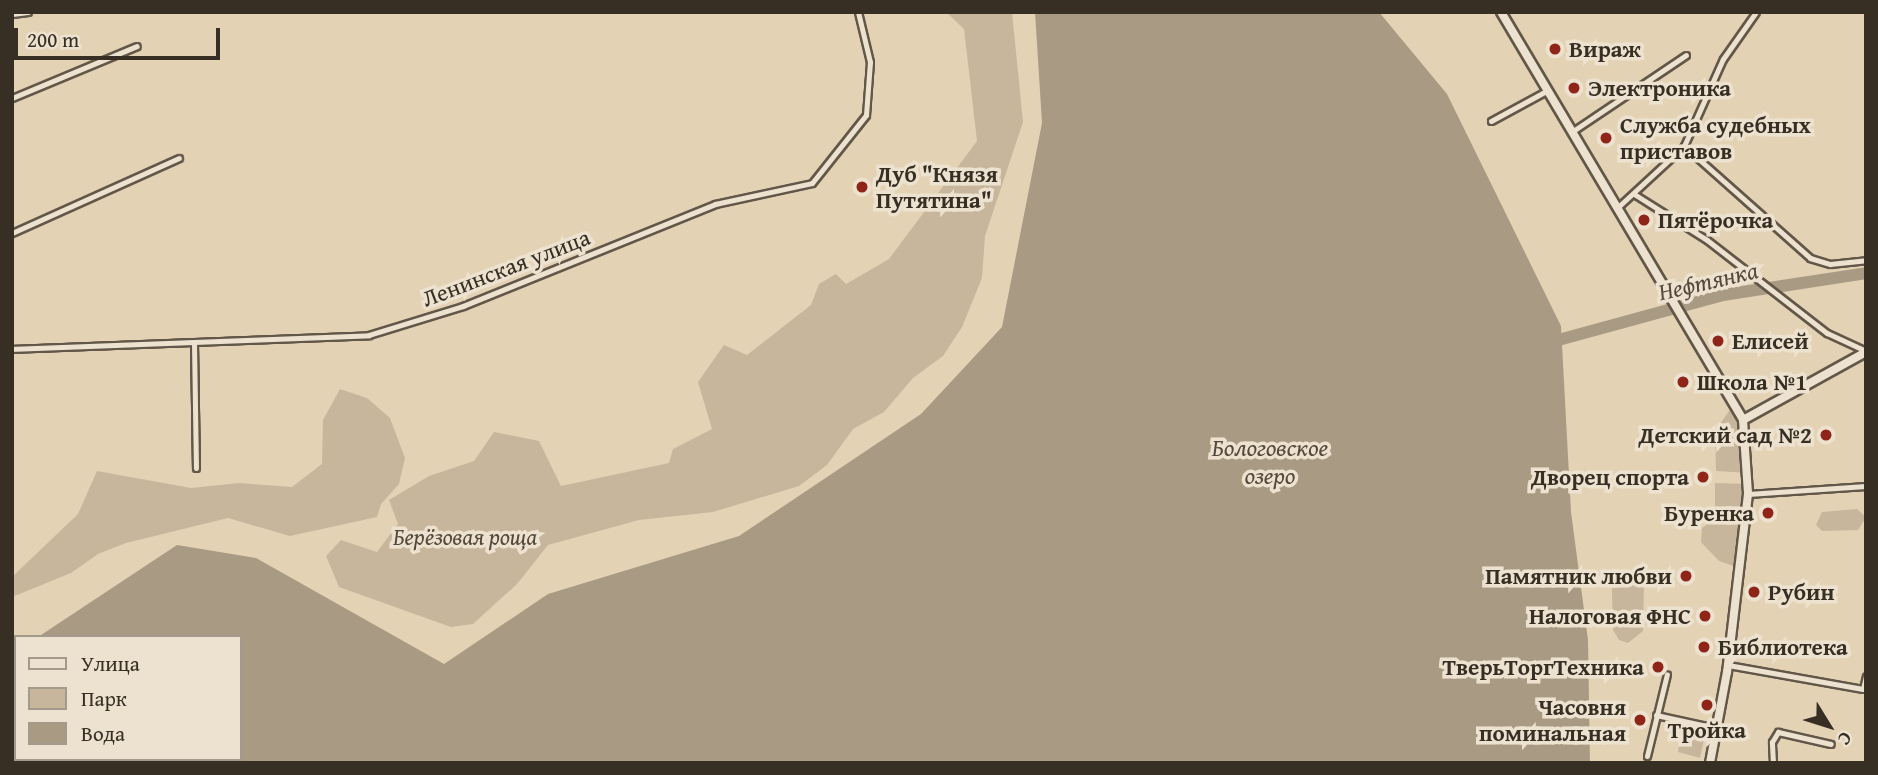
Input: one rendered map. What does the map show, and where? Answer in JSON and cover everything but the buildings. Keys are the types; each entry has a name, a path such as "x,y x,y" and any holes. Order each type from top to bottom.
{"main road":[{"path":"1501,12 1743,420 1748,494 1728,665 1710,763"},
{"path":"1743,420 1866,351"}],"street":[{"path":"12,13 28,12"},
{"name":"Ленинская улица","path":"12,349 369,335 463,306 715,204 812,183 866,115 870,62 858,12"},
{"path":"1618,208 1684,146 1723,59 1756,12"},
{"path":"12,98 138,46"},
{"path":"1573,131 1686,55"},
{"path":"1491,121 1548,90"},
{"path":"1684,146 1810,258 1830,264 1866,260"},
{"path":"12,233 179,158"},
{"path":"1633,194 1707,240 1827,333 1866,351"},
{"path":"194,343 196,468"},
{"path":"1748,494 1866,486"},
{"path":"1728,665 1863,689 1866,676"},
{"path":"1647,756 1667,674"},
{"path":"1656,715 1716,728"},
{"path":"1773,763 1772,743 1778,732 1831,744"}],"green space":[{"name":"Берёзовая роща","path":"946,12 1012,12 1023,122 985,236 982,278 962,327 943,356 913,378 884,412 853,429 827,465 799,486 713,512 639,520 548,545 517,584 473,624 451,627 339,587 326,556 341,540 377,552 398,524 389,500 429,476 474,461 494,432 539,441 561,486 669,463 673,449 712,429 698,382 724,345 747,355 811,305 819,284 836,274 846,284 889,259 977,141 964,29"},
{"name":"Берёзовая роща","path":"340,389 367,398 390,418 405,458 399,484 381,504 377,517 290,536 228,518 126,543 98,554 71,573 12,597 12,577 78,514 97,471 191,488 239,483 292,487 322,464 323,420"},
{"path":"1732,407 1743,432 1749,473 1716,471 1715,431"},
{"path":"1715,483 1749,484 1739,568 1719,561 1701,542 1702,528 1715,519"},
{"path":"1857,509 1866,517 1858,530 1822,531 1816,525 1822,512"},
{"path":"1633,573 1644,583 1643,631 1628,643 1619,640 1613,630 1612,589 1616,577"},
{"path":"1689,725 1706,730 1700,758 1678,752 1681,732"}],"water":[{"name":"Бологовское озеро","path":"1035,12 1379,12 1447,94 1561,326 1571,512 1588,640 1590,763 12,763 14,708 14,761 242,761 242,635 41,635 177,545 256,558 444,664 548,594 739,536 921,414 1002,327 1042,123"}],"waterway":[{"name":"Нефтянка","path":"1562,339 1723,295 1866,273"}],"place":[{"name":"Вираж","path":"1555,49"},
{"name":"Электроника","path":"1574,88"},
{"name":"Служба судебных приставов","path":"1606,138"},
{"name":"Дуб \"Князя Путятина\"","path":"862,187"},
{"name":"Пятёрочка","path":"1644,220"},
{"name":"Елисей","path":"1718,341"},
{"name":"Школа №1","path":"1683,382"},
{"name":"Детский сад №2","path":"1826,435"},
{"name":"Дворец спорта","path":"1703,477"},
{"name":"Буренка","path":"1768,513"},
{"name":"Памятник любви","path":"1686,576"},
{"name":"Рубин","path":"1754,592"},
{"name":"Налоговая ФНС","path":"1705,616"},
{"name":"Библиотека","path":"1704,647"},
{"name":"ТверьТоргТехника","path":"1658,667"},
{"name":"Тройка","path":"1707,705"},
{"name":"Часовня поминальная","path":"1640,720"}]}
